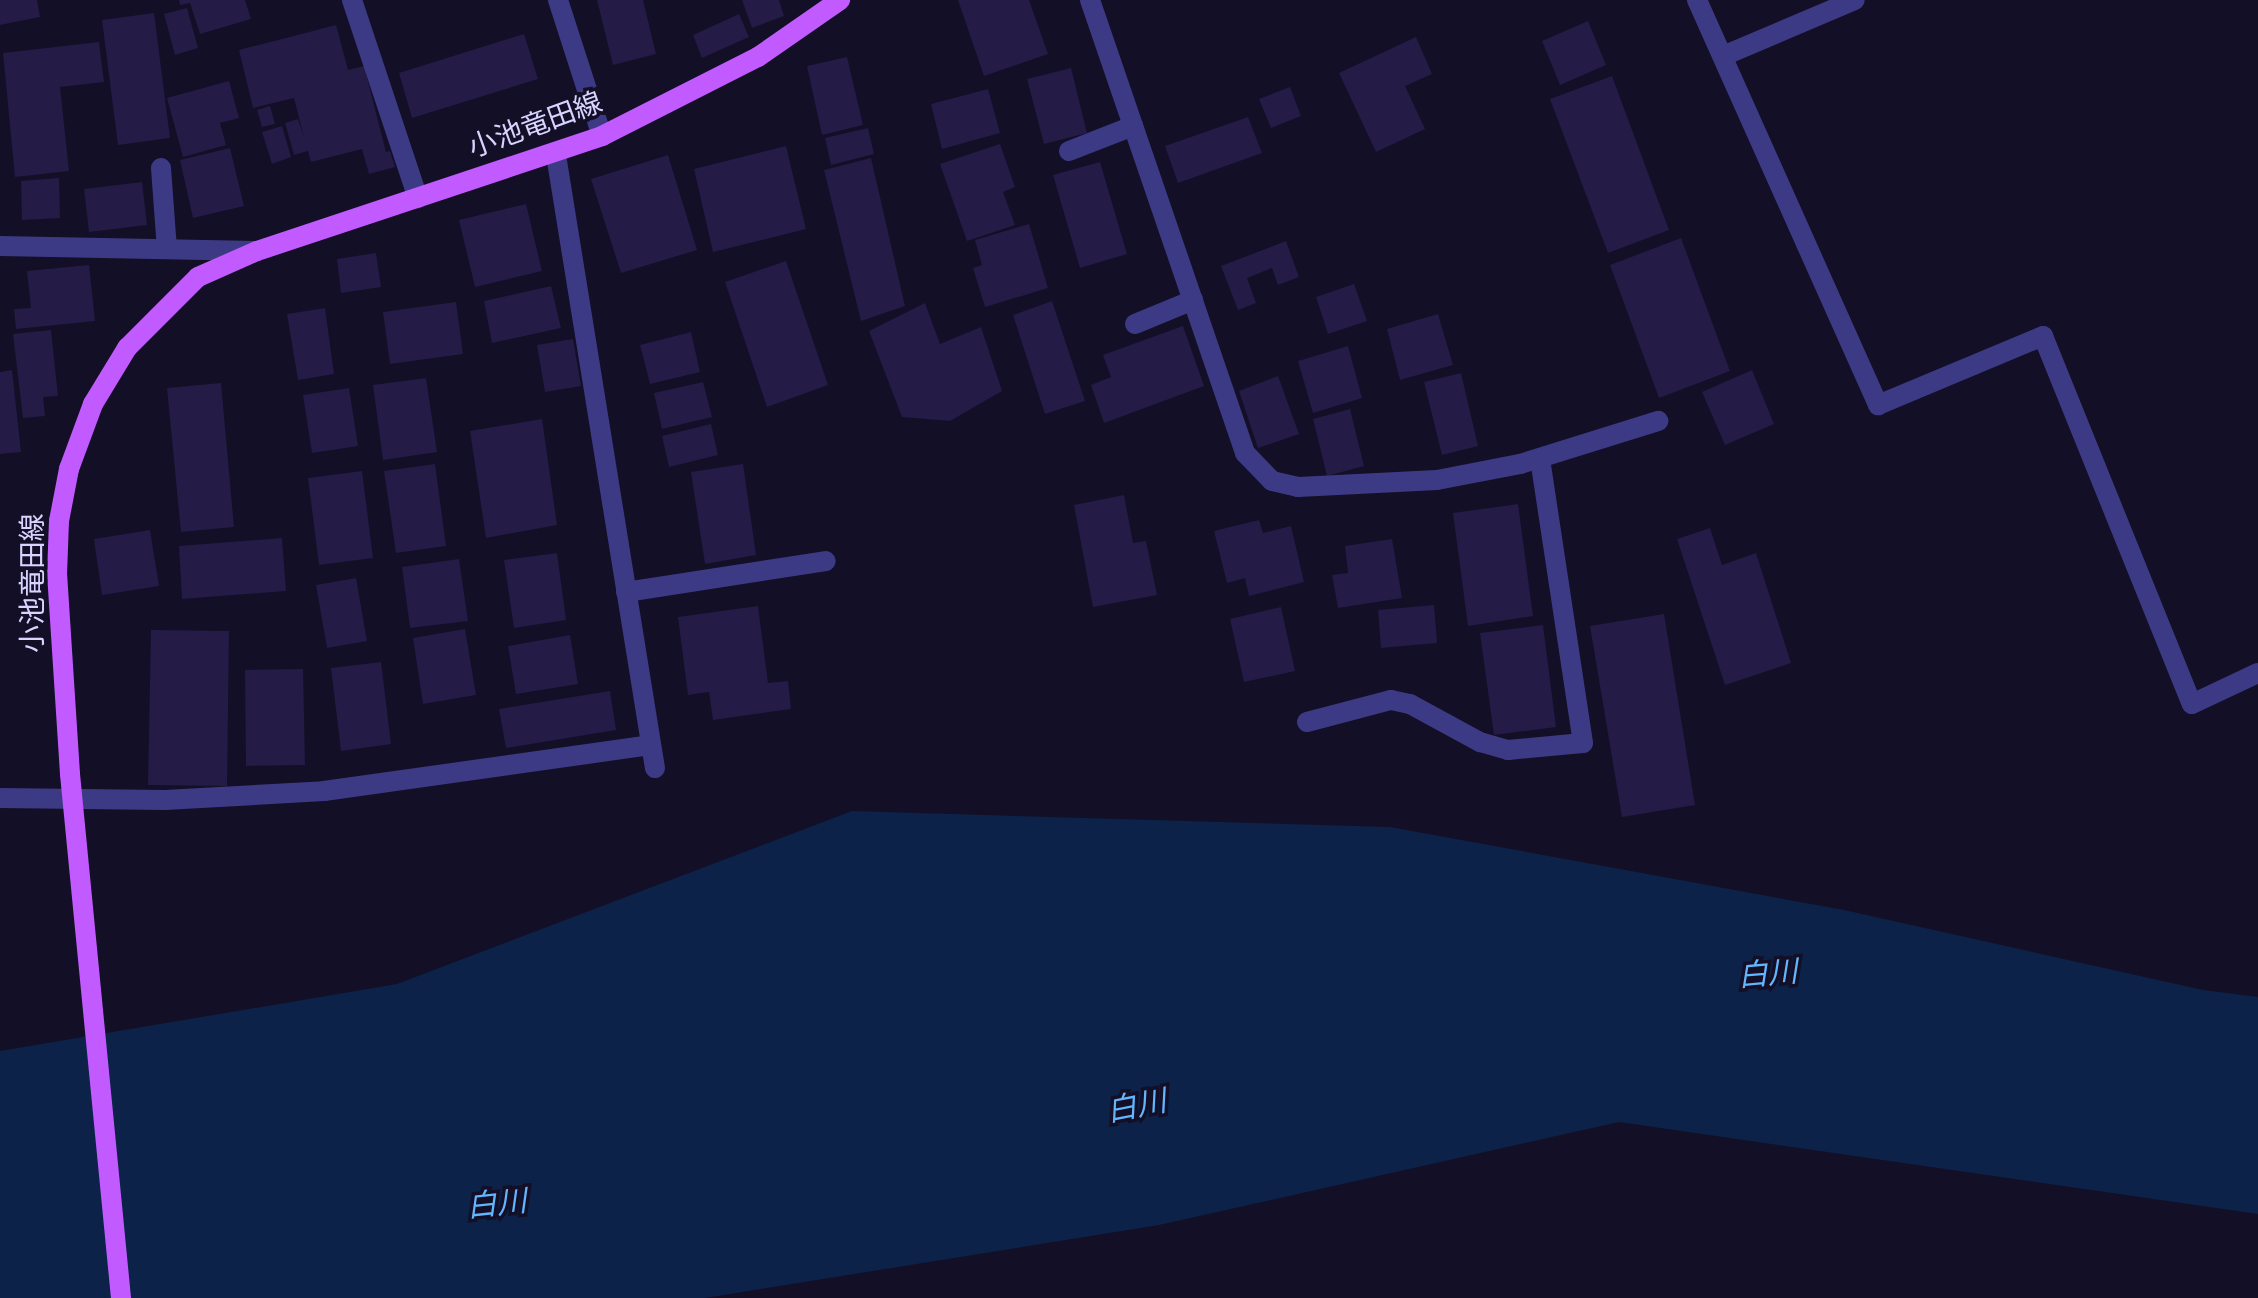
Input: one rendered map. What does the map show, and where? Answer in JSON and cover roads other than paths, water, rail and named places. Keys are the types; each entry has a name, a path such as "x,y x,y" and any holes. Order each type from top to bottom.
{"main road":[{"name":"小池竜田線","path":"121,1298 88,976 57,575 59,521 69,469 93,404 127,348 198,277 257,251 556,155 602,136 758,57 840,0"}],"street":[{"path":"352,0 418,198"},
{"path":"558,0 602,136"},
{"path":"1090,0 1245,453 1272,481 1298,487 1421,482 1540,458 1658,421"},
{"path":"1697,0 1878,405 2043,336 2192,704 2258,673"},
{"path":"1723,56 1855,0"},
{"path":"1069,151 1133,126"},
{"path":"556,155 655,768"},
{"path":"161,168 167,249"},
{"path":"0,246 257,251"},
{"path":"1135,324 1193,300"},
{"path":"1307,722 1391,700 1410,704 1480,742 1508,750 1583,743 1540,458"},
{"path":"626,592 826,561"},
{"path":"0,798 165,800 324,791 650,745"}],"water":[{"name":"白川","path":"852,811 1390,827 1844,910 2203,990 2258,997 2258,1214 1619,1122 1159,1225 705,1298 0,1298 0,1051 397,984"}]}
